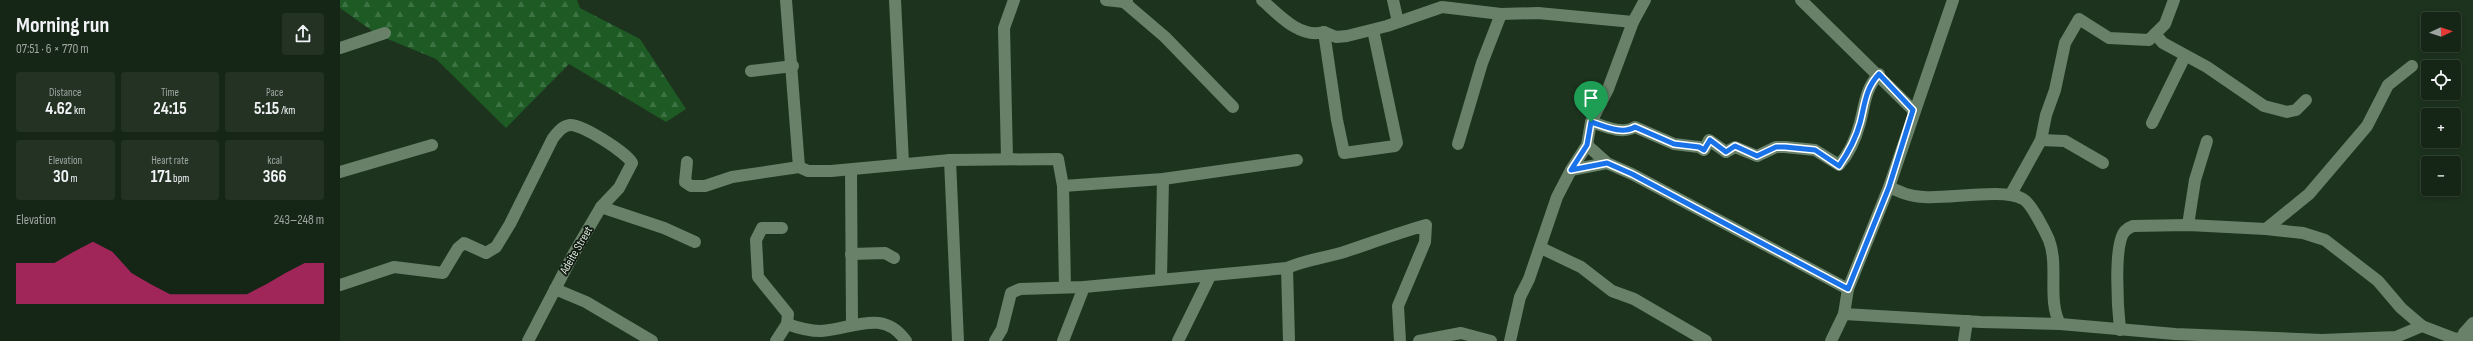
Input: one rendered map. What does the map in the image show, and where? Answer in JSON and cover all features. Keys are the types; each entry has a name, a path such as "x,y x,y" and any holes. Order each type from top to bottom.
{"street":[{"path":"786,0 793,66 799,167"},
{"path":"895,0 903,163"},
{"path":"1007,158 1004,28 1014,0"},
{"path":"1106,0 1125,1 1165,37 1233,107"},
{"path":"1262,0 1294,26 1315,35 1324,32 1336,37 1373,30 1442,7 1501,14 1538,13 1633,22"},
{"path":"1393,0 1398,22"},
{"path":"1510,341 1520,297 1541,248 1558,197 1571,170 1587,145 1591,122 1608,89 1633,22 1645,0"},
{"path":"1801,0 1879,74 1913,110"},
{"path":"1831,341 1844,314 1848,289 1889,187 1913,110 1953,0"},
{"path":"2011,194 2041,140 2046,115 2055,90 2065,43 2079,19 2109,38 2149,40 2165,24 2174,0"},
{"path":"1458,144 1482,63 1501,14"},
{"path":"1324,32 1337,120 1344,153 1394,146 1396,143 1373,30"},
{"path":"340,48 385,33"},
{"path":"2155,34 2163,44 2231,82 2264,106 2287,112 2296,110 2306,100"},
{"path":"2152,123 2185,56"},
{"path":"751,71 793,66"},
{"path":"2266,229 2309,194 2367,126 2388,85 2412,66"},
{"path":"1591,122 1623,130 1629,130 1635,127 1674,144 1699,147 1704,150 1710,140 1726,152 1735,146 1757,156 1779,146 1815,150 1839,166 1849,150 1859,126 1866,92 1879,74"},
{"name":"Adeite Street","path":"340,285 394,267 443,273 458,248 464,243 486,253 496,247 553,138 561,128 570,125 581,127 610,145 632,163 619,188 601,207 554,289 528,341"},
{"path":"2041,140 2065,141 2103,163"},
{"path":"2188,225 2196,180 2207,141"},
{"path":"340,172 432,144"},
{"path":"1587,145 1607,163 1632,174 1848,289"},
{"path":"687,162 685,182 691,186 700,187 732,177 799,167 813,171 851,170 903,163 950,160 1007,158 1058,159 1063,186 1066,287"},
{"path":"950,160 958,341"},
{"path":"1063,186 1163,179 1297,160"},
{"path":"1571,170 1607,163"},
{"path":"851,170 852,324"},
{"path":"1161,280 1163,179"},
{"path":"1889,187 1908,195 1924,198 2011,194 2025,199 2048,240 2054,259 2054,312 2060,324"},
{"path":"601,207 664,228 695,242"},
{"path":"995,341 1000,335 1007,304 1014,291 1084,287 1287,268 1302,261 1343,252 1395,233 1426,225 1425,242 1398,306 1400,341"},
{"path":"2120,330 2117,287 2121,238 2125,230 2133,226 2188,225 2266,229 2303,233 2325,240 2378,281 2401,308 2422,326 2456,340 2467,337 2471,331"},
{"path":"776,341 787,324 786,311 760,281 756,255 756,236 762,228 782,228"},
{"path":"1541,248 1581,267 1612,291 1634,299 1706,341"},
{"path":"851,254 885,253 894,258"},
{"path":"1287,268 1289,341"},
{"path":"1178,341 1210,276"},
{"path":"1062,341 1084,287"},
{"path":"554,289 586,302 652,341"},
{"path":"1844,314 1967,321 2060,324 2175,337 2322,340 2392,339 2422,326"},
{"path":"1964,341 1967,321"},
{"path":"787,324 809,330 820,331 852,324 866,323 888,325 895,328 906,341"},
{"path":"1419,341 1461,332 1491,341"}],"green space":[{"path":"340,0 577,0 580,8 640,39 686,109 666,122 569,64 506,128 436,59 378,35 340,8"}],"route":[{"path":"1879,74 1913,110 1889,187 1866,240 1848,289 1684,201 1607,163 1571,170 1587,145 1591,122 1623,130 1629,130 1635,127 1674,144 1687,147 1699,147 1704,150 1710,140 1726,152 1735,146 1757,156 1779,146 1804,150 1815,150 1839,166 1849,150 1859,126 1866,92 1870,84 1879,74"}]}
